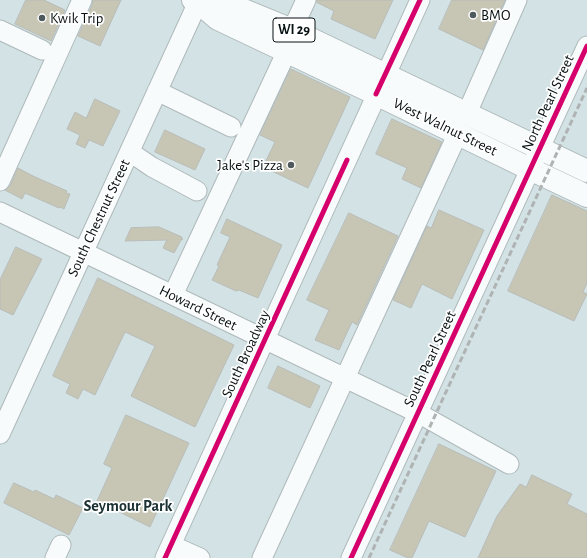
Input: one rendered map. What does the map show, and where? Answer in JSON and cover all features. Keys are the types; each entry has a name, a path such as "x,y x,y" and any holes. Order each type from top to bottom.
{"main road":[{"name":"West Walnut Street","path":"196,1 224,2 292,30 587,171"},
{"name":"West Walnut Street","path":"196,1 218,19 458,133 530,169 587,194"}],"street":[{"path":"0,181 82,0"},
{"path":"292,30 306,0"},
{"name":"South Broadway","path":"168,551 266,340 376,94 420,0"},
{"path":"467,113 517,0"},
{"name":"South Chestnut Street","path":"0,434 158,91 196,1"},
{"path":"0,30 42,50"},
{"name":"North Pearl Street","path":"530,169 587,46"},
{"path":"173,295 287,51"},
{"path":"158,91 231,127"},
{"path":"262,558 458,133"},
{"path":"130,152 152,167 197,191"},
{"name":"South Pearl Street","path":"351,558 530,169"},
{"name":"Howard Street","path":"0,212 418,414 509,464"},
{"path":"168,551 200,558"}],"building":[{"name":"Kwik Trip","path":"26,0 44,0 65,10 51,41 15,24"},
{"path":"93,0 121,0 100,46 78,36"},
{"path":"317,0 393,0 375,39 331,19 334,11 316,2"},
{"name":"BMO","path":"452,0 505,0 483,50 439,29"},
{"path":"291,69 350,97 308,188 263,167 275,142 260,135"},
{"path":"95,99 120,111 103,146 89,140 85,148 76,144 80,135 67,129 75,112 86,118"},
{"path":"392,119 442,142 421,188 402,179 407,168 376,154"},
{"path":"165,130 205,149 195,170 155,152"},
{"path":"18,168 67,191 66,193 70,194 64,209 25,193 22,199 5,190 10,186"},
{"path":"552,195 587,211 587,283 583,292 587,294 574,321 508,291"},
{"path":"439,210 484,230 452,299 422,284 411,308 393,300 427,226 431,228"},
{"path":"349,213 398,236 357,325 352,322 339,350 315,340 329,310 307,300"},
{"path":"227,219 282,245 258,298 239,290 236,291 212,280 230,237 221,233"},
{"path":"159,227 182,237 181,238 183,239 174,253 163,248 167,240 125,241 131,228"},
{"path":"16,247 42,259 13,315 0,309 0,280"},
{"path":"98,278 234,345 195,427 131,396 155,346 125,332 95,395 83,389 78,399 66,393 70,384 53,376"},
{"path":"278,366 320,386 310,408 268,388"},
{"path":"126,415 189,443 150,527 97,501 112,468 104,464"},
{"path":"439,444 496,471 465,537 429,521 412,558 408,558 390,550"},
{"path":"532,475 572,494 567,504 587,514 587,558 478,558 497,516 520,484 526,487"},
{"path":"14,483 34,492 35,490 54,499 56,495 83,508 69,535 4,503"}],"railway":[{"path":"369,558 587,88"}],"cycle path":[{"path":"376,94 420,0"},
{"path":"351,558 587,46"},
{"path":"165,558 347,160"}],"place":[{"name":"BMO","path":"473,15"},
{"name":"Kwik Trip","path":"42,18"},
{"name":"Jake's Pizza","path":"291,165"}],"district":[{"name":"Seymour Park","path":"128,506"}]}
